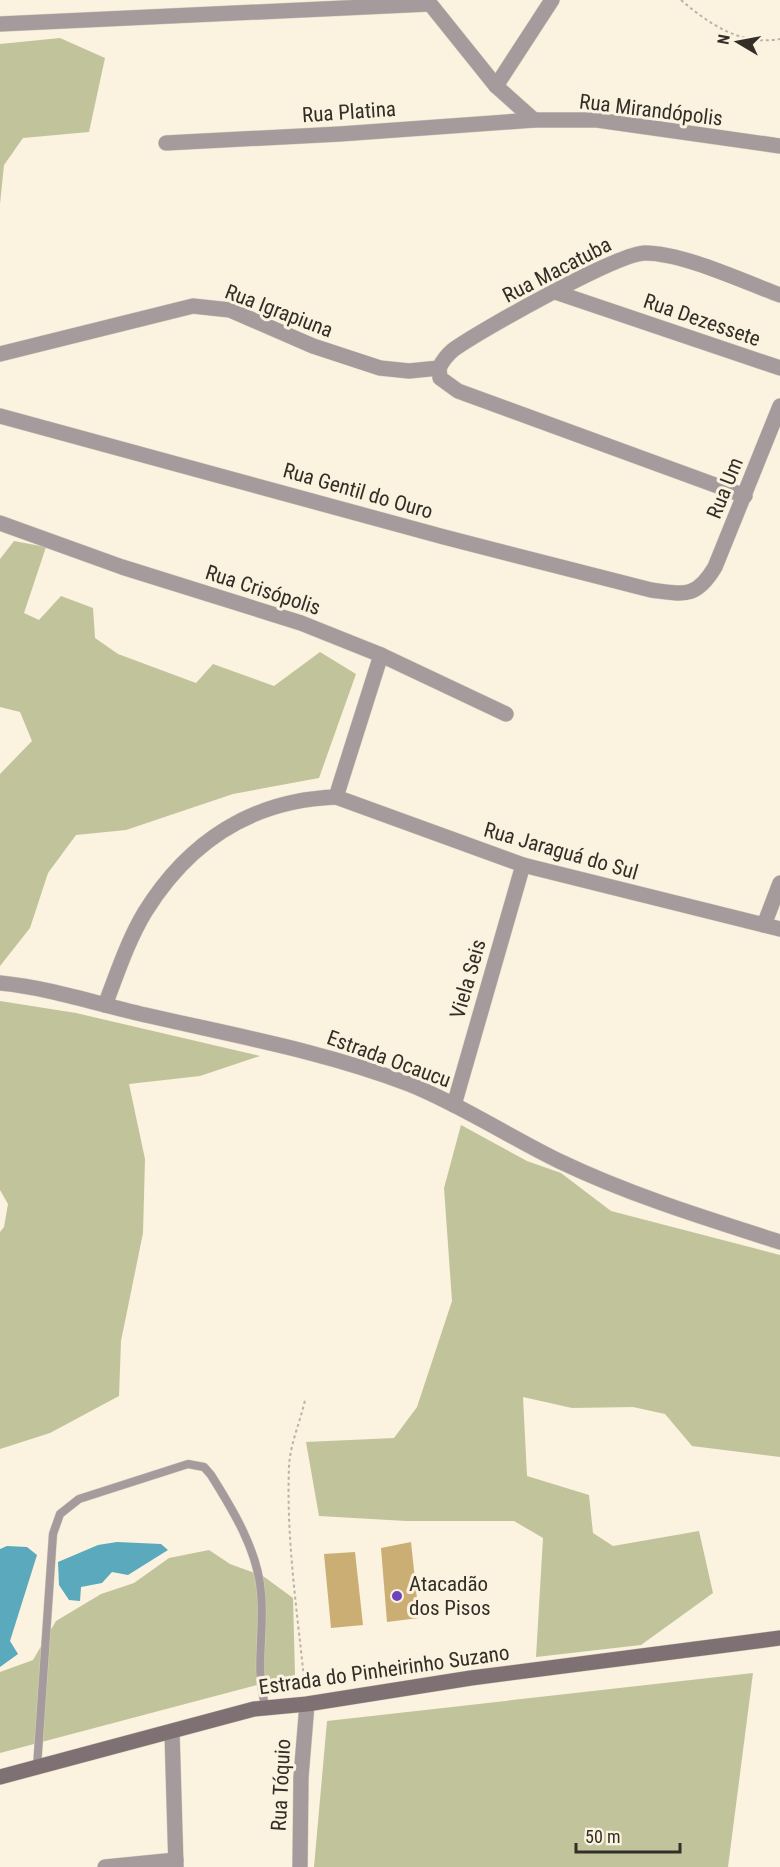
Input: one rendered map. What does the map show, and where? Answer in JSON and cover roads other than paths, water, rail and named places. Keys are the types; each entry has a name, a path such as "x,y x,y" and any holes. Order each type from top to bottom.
{"main road":[{"name":"Estrada do Pinheirinho Suzano","path":"0,1777 266,1708 307,1704 471,1678 780,1638"}],"street":[{"path":"496,86 552,0"},
{"path":"0,24 428,2 496,86 534,120"},
{"name":"Rua Platina","path":"166,143 340,134 534,120"},
{"name":"Rua Mirandópolis","path":"534,120 597,120 777,148"},
{"name":"Rua Macatuba","path":"439,368 445,357 461,345 555,292 619,260 642,253 664,254 780,295"},
{"name":"Rua Dezessete","path":"555,292 780,368"},
{"name":"Rua Igrapiuna","path":"0,354 193,306 230,310 313,346 380,368 409,370 439,368"},
{"path":"439,368 440,378 458,391 745,496"},
{"name":"Rua Um","path":"705,584 745,496 780,406"},
{"name":"Rua Gentil do Ouro","path":"0,416 444,537 651,590 692,592 705,584"},
{"name":"Rua Crisópolis","path":"0,523 122,567 301,623 381,655 506,714"},
{"path":"105,1005 144,913 171,875 195,851 232,824 268,808 303,798 336,797 381,655"},
{"name":"Rua Jaraguá do Sul","path":"336,797 523,865 780,929"},
{"name":"Viela Seis","path":"454,1105 523,865"},
{"path":"764,925 780,883"},
{"name":"Estrada Ocaucu","path":"0,983 33,987 279,1044 372,1071 454,1105 559,1161 602,1180 650,1199 780,1242"},
{"name":"Rua Tóquio","path":"300,1867 301,1777 307,1704"},
{"path":"105,1867 176,1864 172,1732"}],"lane":[{"path":"38,1767 52,1534 60,1514 79,1499 188,1464 204,1467 211,1474 251,1551 259,1572 262,1624 258,1668 266,1708"}],"water":[{"path":"117,1542 161,1544 168,1550 128,1575 112,1572 102,1583 81,1587 80,1601 69,1600 59,1585 58,1562 98,1545"},
{"path":"7,1546 27,1547 37,1555 10,1641 18,1654 0,1667 0,1549"}],"place":[{"name":"Atacadão dos Pisos","path":"397,1596"}]}
